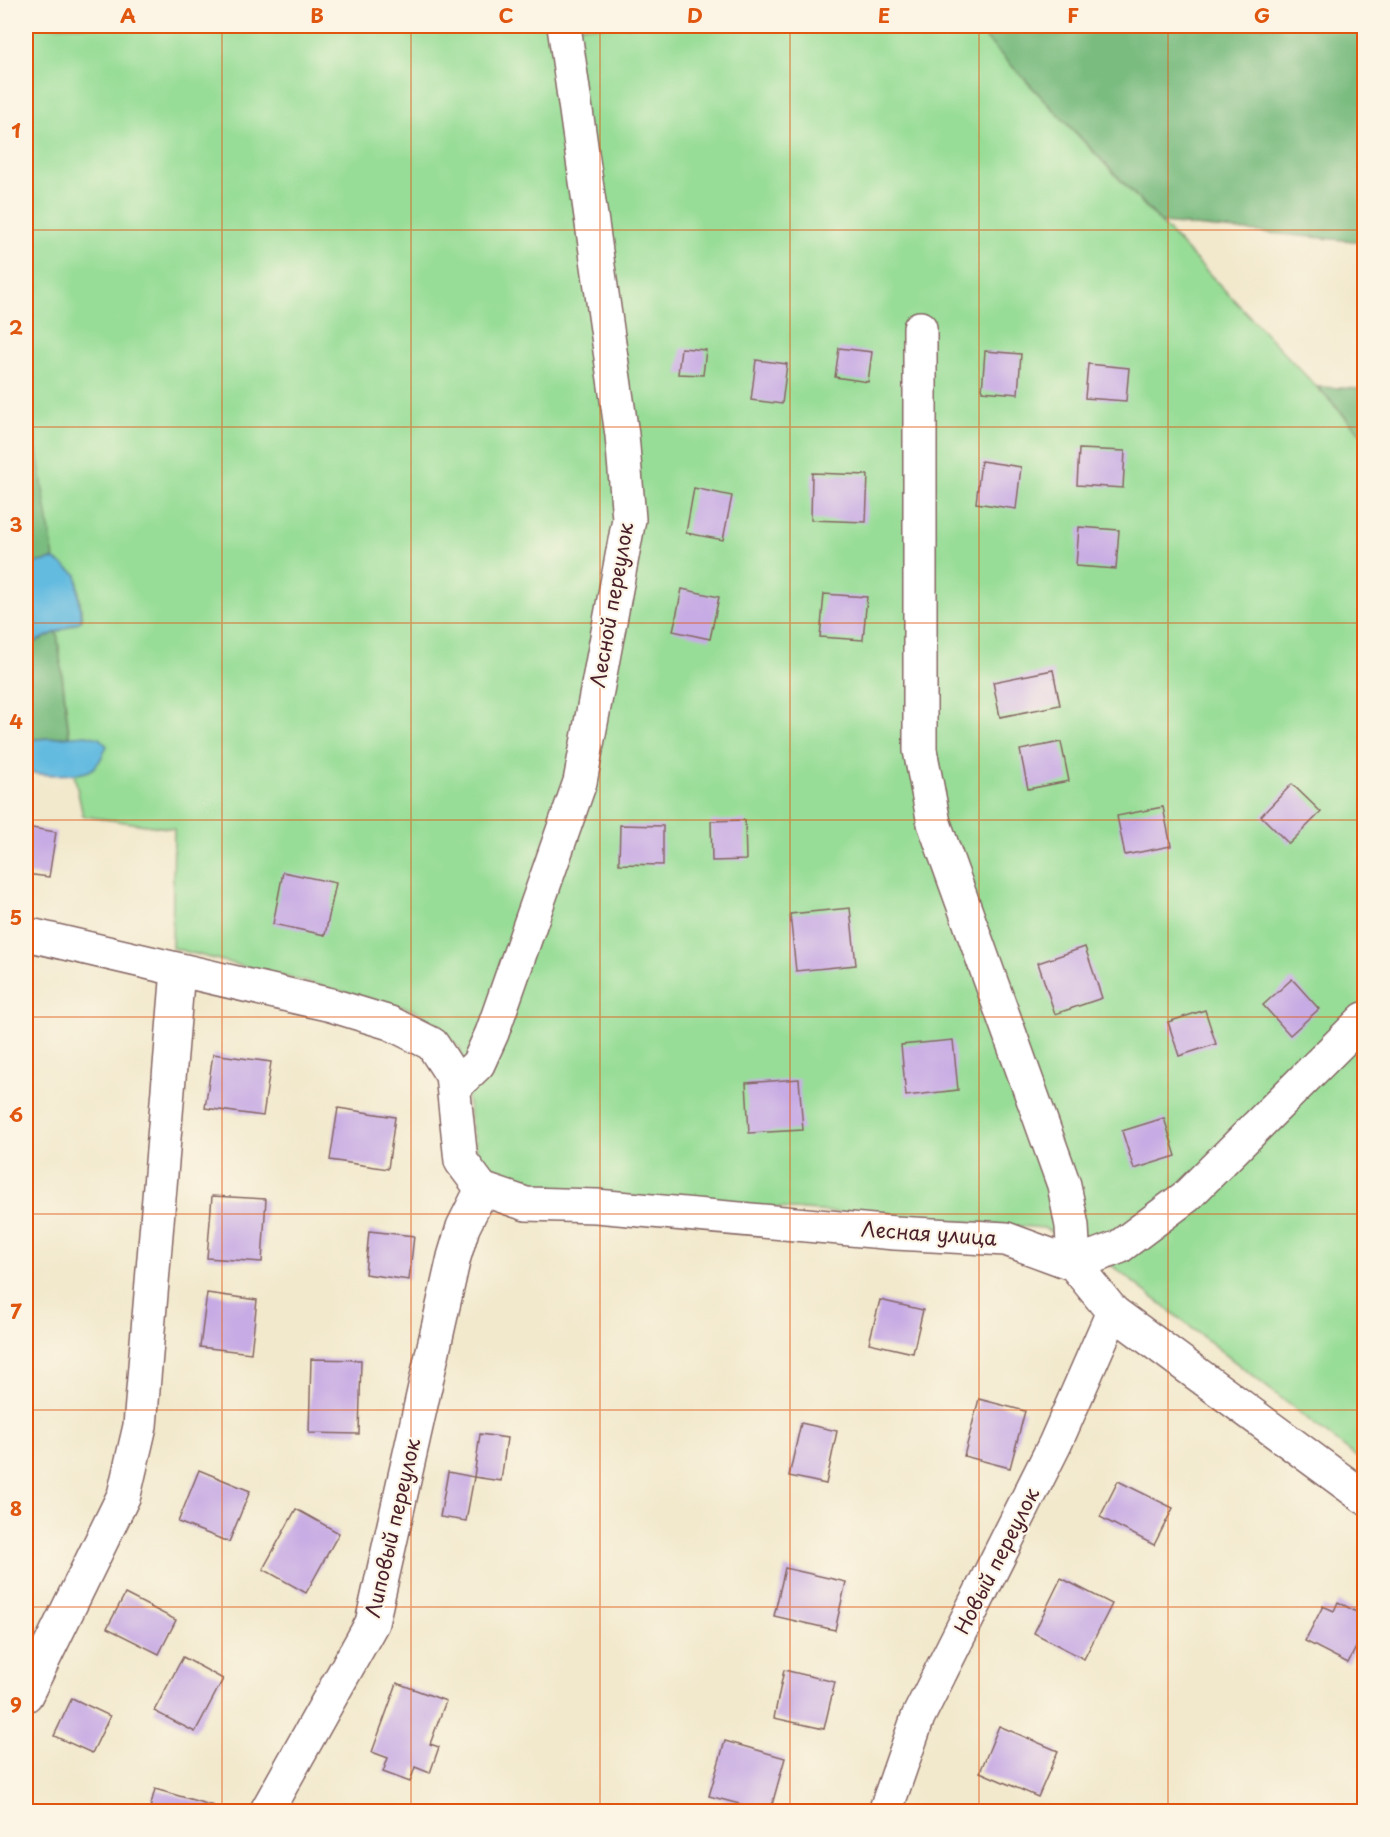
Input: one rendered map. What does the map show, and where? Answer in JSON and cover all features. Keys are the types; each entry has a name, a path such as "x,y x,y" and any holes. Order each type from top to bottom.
{"street":[{"name":"Лесной переулок","path":"453,1087 478,1064 492,1033 580,782 629,519 622,435 564,26"},
{"path":"920,328 920,750 934,823 1064,1185 1072,1226 1074,1264 1113,1312 1365,1497"},
{"path":"26,934 331,1005 390,1023 432,1044 452,1075 461,1161 482,1189"},
{"path":"26,1695 124,1496 140,1426 178,970"},
{"path":"1074,1264 1119,1247 1186,1196 1365,1019"},
{"name":"Лесная улица","path":"482,1189 526,1204 596,1206 895,1233 1006,1239 1074,1264"},
{"name":"Липовый переулок","path":"266,1812 372,1623 454,1257 463,1227 482,1189"},
{"name":"Новый переулок","path":"885,1812 918,1718 1055,1444 1113,1312"}],"green space":[{"path":"26,26 974,26 1364,437 1364,1463 1106,1261 1044,1228 515,1188 482,1171 471,1124 460,1048 418,1011 172,948 174,829 83,816 74,774 57,632 82,620 77,575 53,559 26,387"},
{"path":"974,26 1364,26 1364,242 1162,223"},
{"path":"26,380 54,559 26,565"},
{"path":"1318,387 1364,389 1364,437"},
{"path":"57,632 69,736 26,740 26,646"}],"water":[{"path":"54,559 77,575 81,621 26,646 26,565"},
{"path":"86,735 99,738 107,746 99,762 91,770 58,775 26,771 26,740"}],"building":[{"path":"681,348 706,350 703,375 678,374"},
{"path":"839,348 872,352 868,382 835,377"},
{"path":"985,351 1021,354 1018,394 982,391"},
{"path":"756,360 787,364 782,404 751,400"},
{"path":"1088,364 1129,368 1126,401 1085,398"},
{"path":"1079,449 1125,451 1123,488 1077,485"},
{"path":"981,461 1021,467 1016,509 976,503"},
{"path":"812,473 868,475 866,522 811,520"},
{"path":"694,488 732,496 723,540 686,533"},
{"path":"1079,527 1119,530 1116,569 1076,566"},
{"path":"682,589 719,597 710,639 673,631"},
{"path":"824,594 867,597 863,640 820,637"},
{"path":"1053,670 1060,705 1000,717 993,682"},
{"path":"1061,742 1069,781 1028,789 1020,750"},
{"path":"1292,784 1321,812 1289,844 1261,816"},
{"path":"1163,807 1171,846 1125,855 1117,816"},
{"path":"745,820 746,860 712,861 711,821"},
{"path":"620,825 663,826 663,865 619,864"},
{"path":"26,827 56,832 49,877 26,874"},
{"path":"283,872 336,883 325,935 273,924"},
{"path":"1364,906 1364,918 1358,912"},
{"path":"850,908 856,965 796,971 790,914"},
{"path":"1085,947 1102,998 1055,1014 1038,963"},
{"path":"1292,979 1319,1009 1290,1035 1263,1005"},
{"path":"1205,1010 1216,1044 1179,1056 1168,1022"},
{"path":"953,1040 958,1090 906,1096 901,1045"},
{"path":"213,1054 271,1062 263,1116 205,1108"},
{"path":"799,1079 803,1130 749,1133 746,1083"},
{"path":"338,1108 395,1117 388,1169 330,1160"},
{"path":"1164,1118 1176,1156 1134,1169 1122,1131"},
{"path":"212,1196 266,1199 262,1262 207,1258"},
{"path":"369,1231 414,1236 409,1280 365,1274"},
{"path":"207,1293 257,1300 251,1353 200,1347"},
{"path":"880,1300 923,1310 913,1353 869,1343"},
{"path":"311,1359 361,1360 359,1434 309,1433"},
{"path":"979,1399 1025,1411 1010,1468 964,1456"},
{"path":"801,1423 837,1431 826,1484 789,1476"},
{"path":"480,1434 507,1438 501,1481 474,1477"},
{"path":"199,1470 250,1491 229,1542 178,1522"},
{"path":"448,1472 474,1477 466,1521 440,1517"},
{"path":"1118,1481 1173,1508 1154,1545 1100,1517"},
{"path":"296,1509 339,1533 306,1593 263,1569"},
{"path":"785,1568 846,1582 835,1630 774,1616"},
{"path":"1061,1578 1112,1604 1084,1659 1034,1633"},
{"path":"125,1594 176,1620 159,1654 107,1628"},
{"path":"1338,1602 1364,1616 1364,1632 1348,1663 1305,1641 1323,1606 1334,1611"},
{"path":"183,1657 223,1679 195,1732 154,1711"},
{"path":"784,1670 835,1682 824,1729 774,1718"},
{"path":"397,1683 446,1701 430,1744 439,1747 430,1773 415,1767 410,1782 383,1772 388,1758 372,1752"},
{"path":"72,1698 110,1716 92,1753 54,1736"},
{"path":"999,1726 1058,1751 1038,1797 980,1772"},
{"path":"725,1741 785,1758 770,1812 709,1796"},
{"path":"155,1789 214,1806 212,1812 149,1812"}]}
